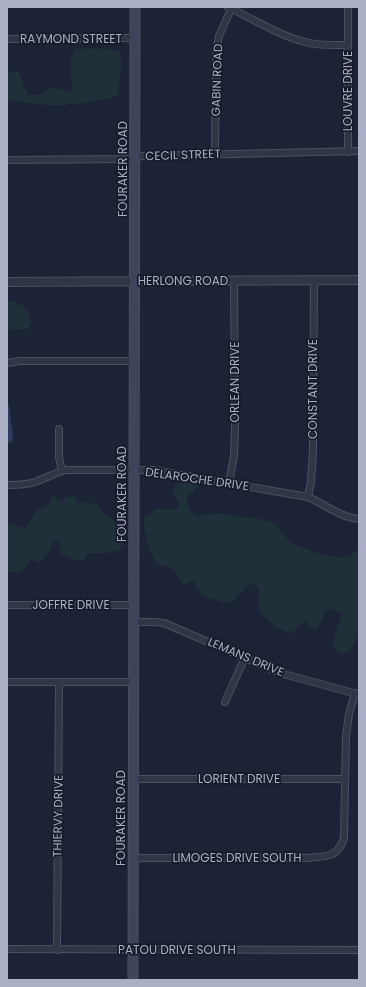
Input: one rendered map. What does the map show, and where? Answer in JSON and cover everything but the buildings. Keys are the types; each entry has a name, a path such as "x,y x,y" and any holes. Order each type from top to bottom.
{"main road":[{"name":"FOURAKER ROAD","path":"133,980 135,604 135,7"}],"street":[{"name":"LOUVRE DRIVE","path":"348,7 348,152"},
{"path":"229,8 284,35 303,42 348,45"},
{"name":"GABIN ROAD","path":"215,154 216,52 219,36 229,8"},
{"name":"RAYMOND STREET","path":"7,39 135,38"},
{"name":"CECIL STREET","path":"7,160 127,160 143,156 359,151"},
{"name":"CONSTANT DRIVE","path":"308,497 312,482 313,451 314,280"},
{"name":"HERLONG ROAD","path":"7,282 359,280"},
{"name":"ORLEAN DRIVE","path":"229,483 234,456 235,427 234,281"},
{"path":"7,363 20,361 134,361"},
{"path":"59,428 59,457 62,471"},
{"name":"DELAROCHE DRIVE","path":"7,485 35,482 62,471 153,470 308,497 343,516 359,519"},
{"name":"JOFFRE DRIVE","path":"7,605 135,604"},
{"name":"LEMANS DRIVE","path":"134,622 164,623 280,672 357,694"},
{"path":"225,702 245,657"},
{"path":"7,682 134,682"},
{"name":"THIERVY DRIVE","path":"57,950 56,918 59,682"},
{"path":"345,779 346,736 349,714 357,694"},
{"name":"LORIENT DRIVE","path":"133,779 345,779"},
{"name":"LIMOGES DRIVE SOUTH","path":"133,858 308,858 328,856 339,849 344,838 345,779"},
{"name":"PATOU DRIVE SOUTH","path":"7,949 359,950"}],"shaded area":[{"path":"103,48 119,51 122,63 118,95 110,99 57,106 7,100 7,72 18,71 27,92 30,94 40,94 52,87 68,92 72,88 70,62 75,49"},
{"path":"7,298 10,302 20,304 26,309 31,321 29,329 7,330"},
{"path":"176,482 199,483 199,487 186,498 190,510 197,516 218,513 260,519 275,524 291,543 319,554 340,557 349,556 357,550 359,553 359,632 350,652 341,654 335,650 333,641 342,613 332,609 326,611 317,630 310,628 305,621 300,624 292,634 267,620 260,611 258,605 259,588 251,583 232,602 223,602 202,595 193,581 183,585 173,569 157,564 147,542 144,518 156,509 176,509 180,505 173,493"},
{"path":"53,494 57,501 74,496 76,501 97,504 100,510 123,528 123,541 120,550 108,553 88,553 84,560 73,561 68,556 61,554 60,545 56,539 48,554 40,562 30,560 22,571 16,573 7,571 7,522 24,528 29,524 36,511 49,504"}],"water":[{"path":"7,404 9,405 13,436 12,442 7,443"}]}
